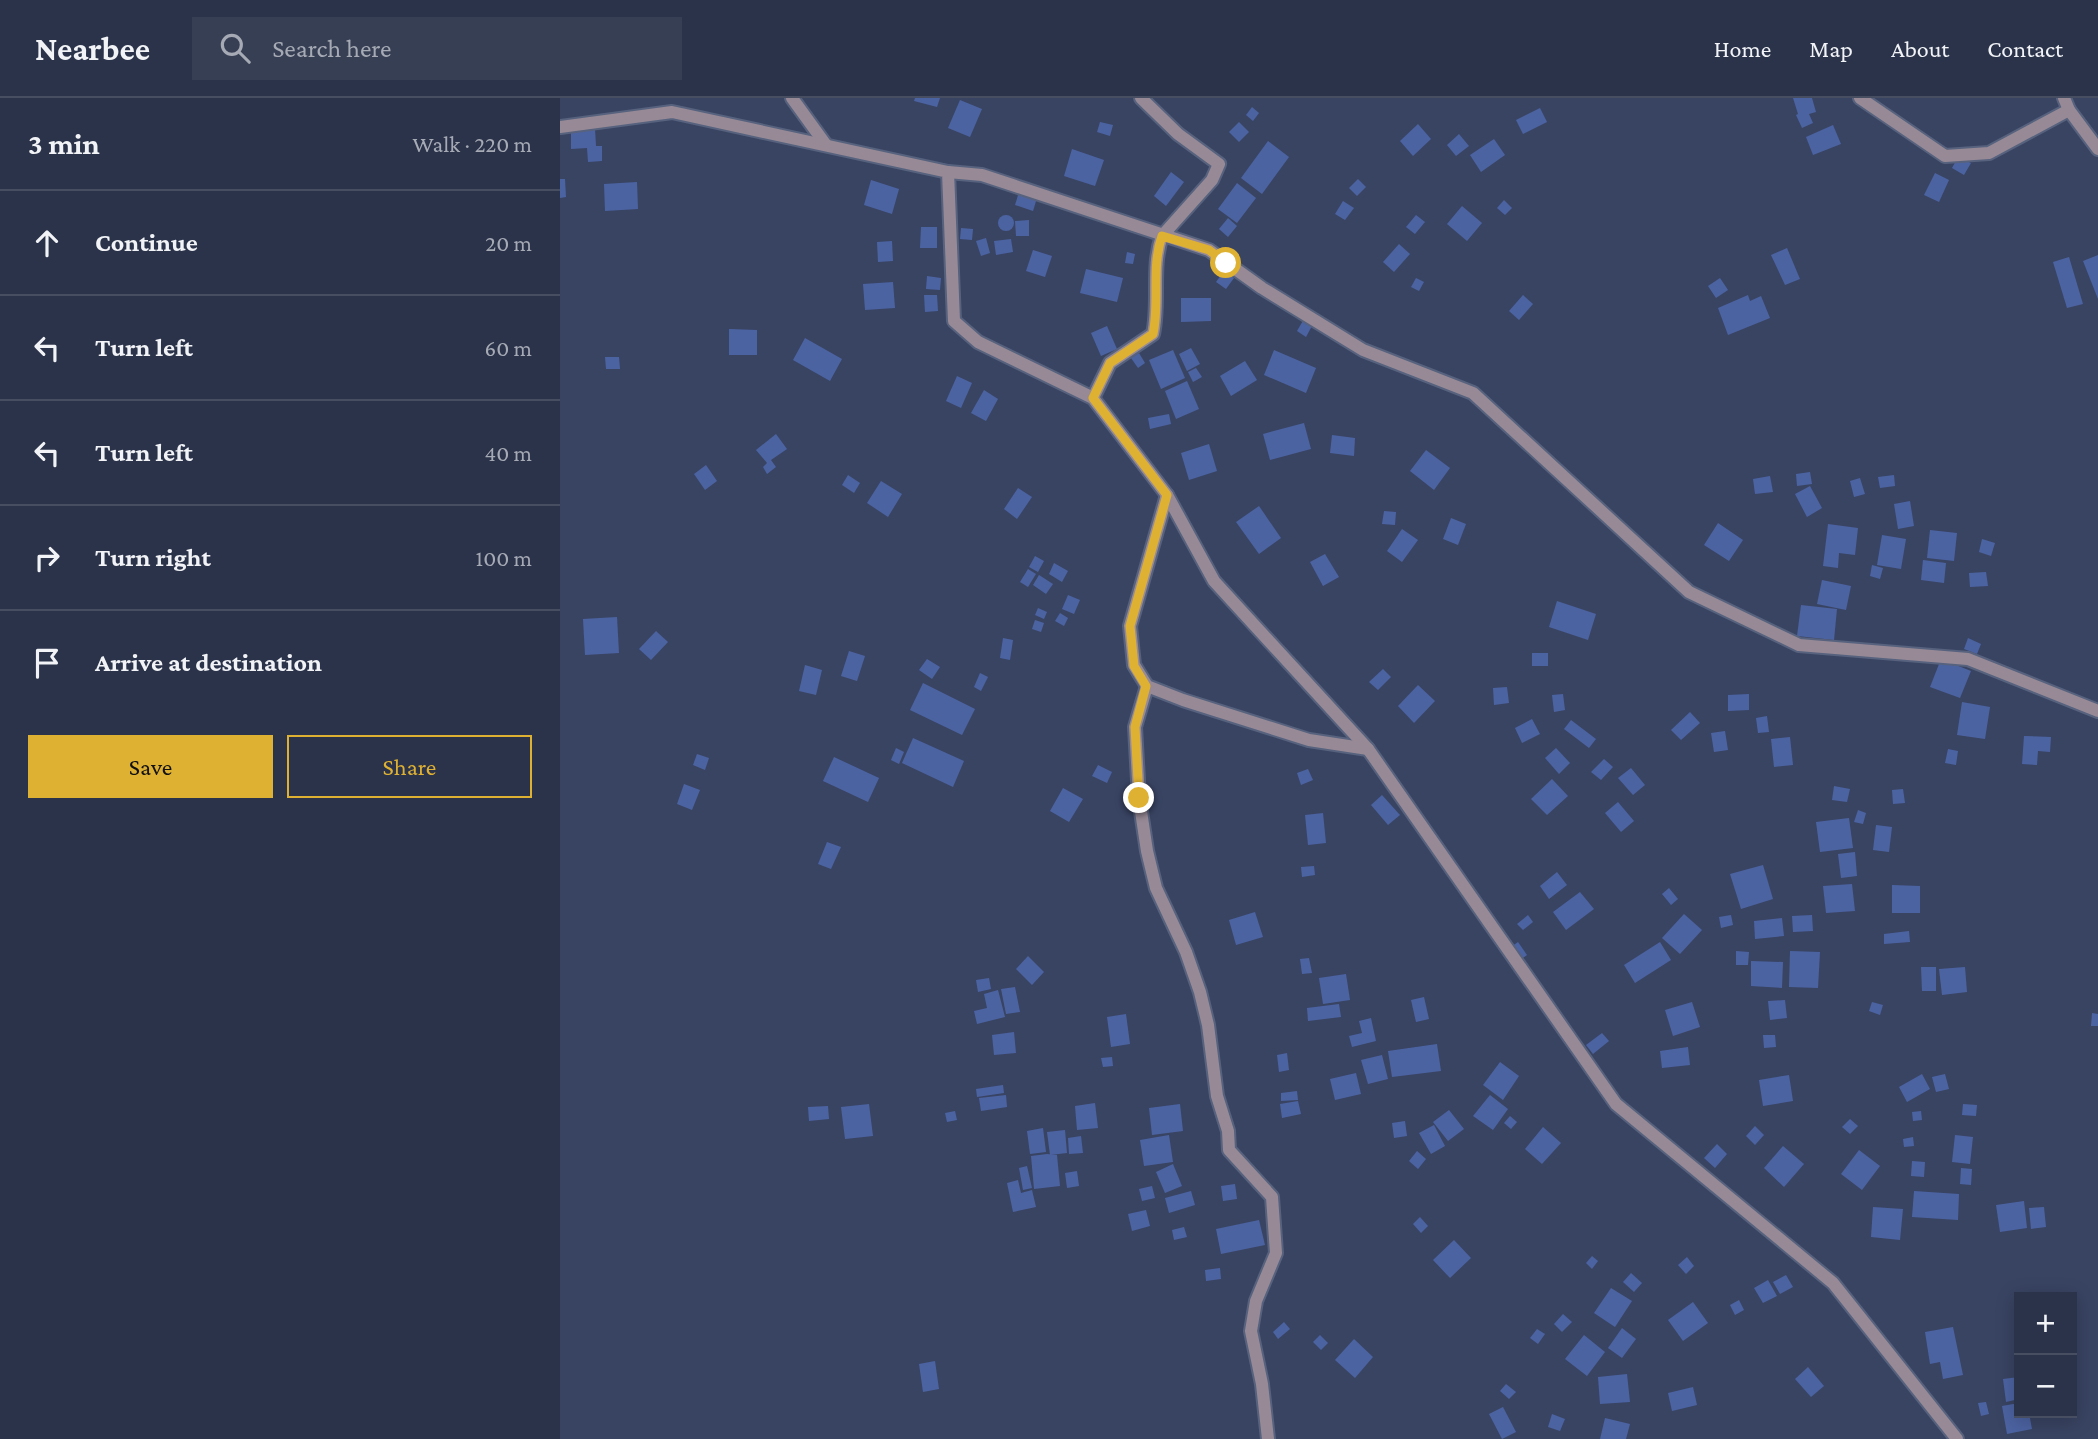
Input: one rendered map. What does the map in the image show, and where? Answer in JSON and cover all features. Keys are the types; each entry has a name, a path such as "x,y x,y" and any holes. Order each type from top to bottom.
{"street":[{"path":"792,98 826,145"},
{"path":"1093,398 1110,363 1153,334 1157,316 1158,248 1162,236 1212,180 1219,164 1178,134 1141,98"},
{"path":"1860,98 1945,156 1989,153 2067,104 2098,149"},
{"path":"560,127 672,112 948,172 982,175 1209,250 1262,288 1363,350 1472,393 1689,592 1799,645 1968,659 2098,711"},
{"path":"948,172 954,321 978,342 1093,398 1167,495 1213,581 1368,749 1616,1104 1833,1283 1957,1439"},
{"path":"1167,495 1130,626 1134,666 1146,686 1309,740 1368,749"},
{"path":"1146,686 1135,727 1139,798 1156,888 1186,952 1200,992 1209,1025 1212,1064 1222,1117 1228,1131 1229,1150 1272,1197 1276,1253 1256,1301 1251,1331 1262,1384 1268,1439"}],"building":[{"path":"915,98 940,98 937,107 914,101"},
{"path":"1793,98 1812,98 1816,112 1809,114 1813,123 1802,128"},
{"path":"960,100 982,109 970,137 948,128"},
{"path":"1252,107 1259,113 1253,121 1246,115"},
{"path":"1540,108 1547,122 1523,134 1516,120"},
{"path":"1100,122 1113,125 1110,136 1097,132"},
{"path":"1239,122 1249,132 1239,142 1229,132"},
{"path":"1418,124 1431,139 1413,156 1400,141"},
{"path":"1833,125 1841,144 1813,155 1806,137"},
{"path":"595,129 596,146 602,146 602,161 588,162 587,148 571,149 571,130"},
{"path":"1459,134 1469,146 1456,156 1447,145"},
{"path":"1494,139 1505,155 1481,172 1470,155"},
{"path":"1268,141 1289,157 1262,194 1241,178"},
{"path":"1072,149 1104,160 1095,186 1064,176"},
{"path":"1958,157 1971,163 1964,175 1952,168"},
{"path":"1171,172 1184,182 1166,206 1154,196"},
{"path":"1935,173 1949,180 1939,202 1924,195"},
{"path":"560,179 565,179 566,197 560,198"},
{"path":"1358,179 1366,187 1357,196 1349,188"},
{"path":"871,180 899,189 892,214 864,205"},
{"path":"637,182 638,209 605,211 604,184"},
{"path":"1237,183 1256,198 1237,223 1218,209"},
{"path":"1019,192 1037,198 1033,211 1015,205"},
{"path":"1504,200 1512,208 1505,215 1497,208"},
{"path":"1343,201 1354,208 1345,220 1335,214"},
{"path":"1462,206 1482,223 1467,241 1447,224"},
{"path":"1006,215 1014,223 1006,231 998,223"},
{"path":"1416,215 1425,222 1415,234 1406,227"},
{"path":"1228,218 1237,226 1228,237 1219,229"},
{"path":"1029,220 1029,236 1016,236 1015,221"},
{"path":"921,227 937,227 937,248 920,248"},
{"path":"961,228 973,229 972,240 960,239"},
{"path":"986,238 990,253 981,256 976,241"},
{"path":"1011,239 1013,252 996,255 994,241"},
{"path":"892,241 893,261 878,262 877,242"},
{"path":"1399,244 1410,254 1394,272 1383,262"},
{"path":"1787,248 1800,279 1785,285 1771,255"},
{"path":"1033,250 1052,256 1045,277 1026,271"},
{"path":"1127,252 1135,254 1133,264 1125,263"},
{"path":"2098,255 2098,299 2083,261"},
{"path":"2069,257 2083,304 2067,308 2053,262"},
{"path":"1086,269 1123,278 1117,302 1080,293"},
{"path":"1224,271 1234,278 1226,289 1216,282"},
{"path":"927,276 941,278 940,290 926,289"},
{"path":"1416,278 1424,282 1419,291 1411,287"},
{"path":"1720,278 1728,290 1716,298 1708,286"},
{"path":"893,282 895,308 865,310 863,284"},
{"path":"924,295 937,295 938,311 925,312"},
{"path":"1523,295 1533,304 1519,320 1509,311"},
{"path":"1748,295 1750,301 1761,296 1770,318 1728,335 1718,308"},
{"path":"1181,298 1211,298 1211,321 1181,322"},
{"path":"1304,319 1313,324 1306,337 1297,331"},
{"path":"1107,326 1117,349 1101,356 1091,333"},
{"path":"729,329 757,330 757,355 729,355"},
{"path":"805,338 842,359 830,381 793,360"},
{"path":"1191,348 1200,364 1187,371 1179,354"},
{"path":"1173,350 1185,378 1161,389 1149,360"},
{"path":"1274,350 1316,368 1306,393 1264,375"},
{"path":"1139,353 1145,363 1138,368 1131,358"},
{"path":"605,357 619,357 620,369 606,369"},
{"path":"1245,361 1257,380 1231,396 1220,376"},
{"path":"1196,368 1202,377 1193,382 1188,372"},
{"path":"957,376 972,383 961,408 946,401"},
{"path":"1187,381 1199,409 1176,419 1165,391"},
{"path":"984,390 998,399 986,421 971,413"},
{"path":"1169,414 1171,424 1150,429 1148,418"},
{"path":"1304,423 1311,449 1270,460 1263,434"},
{"path":"776,434 787,449 771,460 776,467 767,474 763,467 767,463 756,450"},
{"path":"1332,435 1355,438 1354,456 1330,453"},
{"path":"1209,444 1217,471 1189,480 1181,453"},
{"path":"1426,450 1450,468 1434,490 1410,471"},
{"path":"706,465 717,481 705,490 694,474"},
{"path":"1810,472 1812,484 1797,486 1796,474"},
{"path":"848,475 860,483 854,493 842,485"},
{"path":"1894,475 1895,486 1880,488 1878,477"},
{"path":"1770,476 1773,492 1755,494 1753,479"},
{"path":"1860,478 1865,494 1854,497 1850,481"},
{"path":"881,481 902,494 888,517 867,503"},
{"path":"1810,486 1822,508 1807,517 1795,494"},
{"path":"1018,488 1032,497 1017,519 1004,509"},
{"path":"1910,501 1914,526 1898,529 1894,504"},
{"path":"1259,506 1281,538 1259,554 1236,522"},
{"path":"1384,511 1396,512 1395,525 1382,524"},
{"path":"1451,518 1466,524 1458,545 1443,539"},
{"path":"1718,523 1743,540 1729,561 1704,545"},
{"path":"1828,524 1858,528 1855,555 1839,553 1838,568 1823,566"},
{"path":"1402,529 1418,540 1402,562 1387,551"},
{"path":"1930,530 1957,533 1954,561 1927,558"},
{"path":"1882,535 1906,539 1901,569 1877,565"},
{"path":"1982,539 1995,543 1991,556 1979,552"},
{"path":"1325,554 1339,577 1323,586 1310,562"},
{"path":"1035,556 1044,561 1038,572 1029,567"},
{"path":"1923,560 1946,563 1944,583 1921,580"},
{"path":"1054,563 1068,571 1062,582 1049,574"},
{"path":"1872,565 1883,568 1880,579 1870,576"},
{"path":"1028,569 1036,574 1028,587 1020,582"},
{"path":"1986,572 1988,586 1970,587 1969,573"},
{"path":"1039,575 1053,584 1046,594 1033,585"},
{"path":"1822,580 1851,586 1846,610 1817,604"},
{"path":"1068,595 1080,600 1074,614 1062,609"},
{"path":"1557,601 1596,614 1588,640 1549,627"},
{"path":"1801,605 1837,609 1834,640 1797,636"},
{"path":"1038,608 1047,612 1044,619 1035,615"},
{"path":"1060,613 1068,618 1064,626 1055,621"},
{"path":"617,617 619,653 585,655 583,619"},
{"path":"1035,620 1044,623 1041,632 1032,629"},
{"path":"656,631 668,642 651,660 639,649"},
{"path":"1003,638 1013,640 1010,660 1000,658"},
{"path":"1968,638 1981,644 1977,654 1964,649"},
{"path":"849,651 865,656 857,681 841,676"},
{"path":"1532,653 1548,653 1548,666 1532,666"},
{"path":"927,659 940,667 932,679 919,670"},
{"path":"1941,659 1971,671 1960,698 1930,687"},
{"path":"805,665 822,670 816,695 799,691"},
{"path":"1383,669 1391,677 1378,690 1369,682"},
{"path":"980,673 988,677 981,691 974,687"},
{"path":"923,683 975,709 962,735 910,710"},
{"path":"1418,685 1435,701 1414,723 1398,706"},
{"path":"1507,687 1509,703 1494,705 1493,688"},
{"path":"1563,694 1565,710 1554,712 1552,695"},
{"path":"1749,694 1749,710 1728,711 1728,695"},
{"path":"1962,702 1990,707 1985,739 1957,735"},
{"path":"1690,712 1700,723 1681,740 1671,730"},
{"path":"1767,716 1769,732 1758,733 1756,718"},
{"path":"1532,719 1540,734 1522,743 1515,728"},
{"path":"1571,720 1596,739 1589,748 1564,729"},
{"path":"1725,731 1728,750 1714,752 1711,733"},
{"path":"2024,736 2051,737 2050,752 2038,751 2037,765 2022,764"},
{"path":"1790,737 1793,765 1774,767 1771,739"},
{"path":"913,738 964,761 953,787 902,763"},
{"path":"896,748 904,752 899,764 891,760"},
{"path":"1556,748 1570,763 1559,774 1545,758"},
{"path":"1948,749 1958,751 1956,765 1945,763"},
{"path":"697,754 709,758 705,770 693,765"},
{"path":"834,757 879,778 868,802 823,781"},
{"path":"1604,759 1613,767 1601,780 1591,772"},
{"path":"1098,765 1112,772 1107,783 1092,776"},
{"path":"1631,768 1645,785 1633,795 1618,778"},
{"path":"1308,769 1313,780 1301,785 1297,773"},
{"path":"1552,779 1568,796 1547,815 1531,799"},
{"path":"684,784 700,790 692,810 677,804"},
{"path":"1834,786 1850,789 1847,802 1832,800"},
{"path":"1063,788 1083,799 1069,822 1050,811"},
{"path":"1903,789 1905,803 1893,804 1892,790"},
{"path":"1382,795 1400,815 1388,825 1371,805"},
{"path":"1618,802 1634,821 1621,832 1605,813"},
{"path":"1858,810 1866,813 1863,824 1854,822"},
{"path":"1323,813 1326,843 1308,845 1305,815"},
{"path":"1849,818 1853,848 1820,852 1816,822"},
{"path":"1876,825 1892,827 1889,852 1873,850"},
{"path":"827,842 841,847 831,869 818,864"},
{"path":"1855,852 1857,876 1841,878 1838,854"},
{"path":"1763,865 1773,899 1741,909 1730,874"},
{"path":"1314,866 1315,875 1302,877 1301,867"},
{"path":"1557,872 1567,885 1549,899 1540,886"},
{"path":"1852,884 1855,911 1826,913 1823,886"},
{"path":"1892,885 1920,886 1920,913 1892,913"},
{"path":"1669,888 1678,899 1671,905 1662,894"},
{"path":"1580,892 1594,909 1566,930 1553,912"},
{"path":"1255,912 1263,937 1236,945 1229,920"},
{"path":"1684,914 1702,930 1680,954 1662,938"},
{"path":"1528,915 1533,922 1523,930 1517,924"},
{"path":"1731,915 1733,925 1721,928 1719,917"},
{"path":"1812,915 1813,931 1793,932 1792,916"},
{"path":"1782,918 1784,936 1755,939 1754,921"},
{"path":"1909,931 1910,942 1884,944 1884,934"},
{"path":"1518,942 1527,955 1513,965 1504,952"},
{"path":"1660,942 1671,960 1635,983 1624,965"},
{"path":"1736,951 1749,952 1748,965 1736,965"},
{"path":"1790,951 1820,952 1818,988 1789,987"},
{"path":"1028,956 1044,972 1032,985 1016,969"},
{"path":"1309,958 1312,973 1302,974 1300,959"},
{"path":"1751,961 1783,962 1782,988 1751,986"},
{"path":"1921,967 1936,967 1936,991 1922,991"},
{"path":"1965,967 1967,992 1942,995 1939,969"},
{"path":"1346,974 1350,1000 1323,1004 1319,978"},
{"path":"989,978 991,989 978,992 976,980"},
{"path":"1015,987 1020,1012 1006,1014 1001,989"},
{"path":"998,990 1005,1017 977,1024 974,1011 987,1008 984,994"},
{"path":"1424,997 1429,1019 1416,1022 1411,1000"},
{"path":"1785,1000 1787,1018 1770,1020 1768,1001"},
{"path":"1692,1002 1700,1027 1673,1036 1665,1010"},
{"path":"1872,1002 1883,1005 1880,1015 1869,1011"},
{"path":"1339,1004 1341,1017 1308,1021 1307,1008"},
{"path":"2092,1013 2098,1014 2098,1026 2091,1026"},
{"path":"1126,1014 1130,1044 1111,1047 1107,1017"},
{"path":"1371,1018 1376,1041 1352,1047 1349,1036 1362,1033 1359,1021"},
{"path":"1014,1032 1016,1053 994,1055 992,1035"},
{"path":"1602,1033 1609,1041 1593,1054 1586,1045"},
{"path":"1763,1035 1775,1035 1776,1047 1764,1048"},
{"path":"1437,1044 1441,1071 1392,1077 1388,1051"},
{"path":"1688,1047 1690,1065 1662,1068 1660,1051"},
{"path":"1287,1053 1289,1070 1279,1072 1277,1055"},
{"path":"1382,1055 1388,1079 1368,1084 1361,1060"},
{"path":"1112,1057 1113,1066 1103,1067 1101,1058"},
{"path":"1500,1062 1519,1076 1503,1100 1483,1085"},
{"path":"1356,1073 1361,1094 1335,1100 1330,1079"},
{"path":"1922,1074 1930,1089 1907,1102 1899,1087"},
{"path":"1945,1074 1949,1089 1936,1092 1932,1077"},
{"path":"1789,1075 1793,1101 1763,1106 1759,1080"},
{"path":"1003,1085 1004,1093 977,1097 976,1089"},
{"path":"1297,1091 1298,1100 1281,1101 1281,1093"},
{"path":"1006,1095 1007,1107 981,1111 979,1098"},
{"path":"1490,1095 1508,1109 1493,1130 1473,1116"},
{"path":"1298,1101 1301,1114 1282,1118 1280,1104"},
{"path":"1095,1103 1098,1128 1077,1130 1075,1106"},
{"path":"869,1104 873,1136 845,1139 841,1107"},
{"path":"1180,1104 1183,1131 1152,1135 1149,1108"},
{"path":"1963,1104 1977,1105 1976,1116 1962,1115"},
{"path":"828,1106 829,1119 809,1121 808,1107"},
{"path":"1449,1110 1464,1129 1448,1141 1433,1122"},
{"path":"955,1111 957,1120 947,1122 945,1113"},
{"path":"1921,1111 1922,1120 1913,1121 1912,1112"},
{"path":"1510,1116 1517,1122 1511,1129 1504,1123"},
{"path":"1850,1119 1858,1126 1850,1134 1842,1127"},
{"path":"1405,1121 1407,1136 1394,1138 1392,1123"},
{"path":"1434,1125 1445,1146 1431,1154 1419,1133"},
{"path":"1755,1126 1764,1135 1755,1145 1746,1136"},
{"path":"1543,1127 1561,1143 1542,1164 1525,1149"},
{"path":"1043,1128 1046,1152 1030,1154 1027,1131"},
{"path":"1065,1130 1067,1153 1050,1155 1047,1132"},
{"path":"1169,1135 1173,1162 1144,1166 1140,1140"},
{"path":"1955,1135 1973,1137 1970,1164 1952,1162"},
{"path":"1081,1136 1083,1153 1069,1154 1068,1138"},
{"path":"1913,1137 1914,1146 1904,1147 1903,1139"},
{"path":"1717,1144 1727,1154 1715,1168 1704,1158"},
{"path":"1783,1146 1804,1164 1784,1187 1764,1168"},
{"path":"1859,1150 1880,1166 1862,1190 1841,1174"},
{"path":"1417,1151 1426,1159 1418,1169 1409,1161"},
{"path":"1057,1155 1060,1186 1034,1189 1031,1156"},
{"path":"1912,1161 1925,1162 1924,1177 1911,1176"},
{"path":"1173,1164 1182,1186 1165,1193 1156,1172"},
{"path":"1027,1166 1032,1188 1023,1190 1019,1168"},
{"path":"1961,1168 1972,1169 1971,1185 1960,1184"},
{"path":"1077,1171 1079,1186 1067,1188 1065,1173"},
{"path":"1018,1180 1021,1193 1032,1190 1036,1207 1013,1212 1007,1183"},
{"path":"1235,1184 1237,1199 1223,1201 1221,1186"},
{"path":"1152,1186 1155,1198 1142,1201 1139,1189"},
{"path":"1191,1191 1195,1205 1169,1213 1165,1198"},
{"path":"1914,1191 1959,1194 1958,1220 1912,1217"},
{"path":"2024,1201 2027,1228 2000,1232 1996,1205"},
{"path":"1873,1207 1903,1209 1900,1240 1871,1237"},
{"path":"2044,1207 2046,1227 2031,1229 2029,1208"},
{"path":"1146,1210 1150,1226 1132,1231 1128,1214"},
{"path":"1420,1217 1428,1226 1421,1233 1413,1224"},
{"path":"1259,1220 1265,1245 1221,1254 1216,1229"},
{"path":"1184,1227 1187,1237 1174,1240 1172,1230"},
{"path":"1454,1240 1471,1258 1450,1278 1433,1260"},
{"path":"1592,1256 1598,1261 1592,1269 1586,1263"},
{"path":"1687,1257 1694,1266 1686,1274 1678,1265"},
{"path":"1220,1268 1221,1279 1206,1281 1205,1270"},
{"path":"1631,1273 1642,1283 1634,1292 1623,1282"},
{"path":"1786,1275 1793,1287 1780,1294 1773,1282"},
{"path":"1768,1280 1777,1296 1763,1303 1754,1288"},
{"path":"1611,1288 1632,1301 1615,1327 1594,1313"},
{"path":"1739,1300 1744,1310 1735,1315 1730,1305"},
{"path":"1693,1302 1708,1323 1683,1341 1668,1320"},
{"path":"1563,1314 1572,1322 1562,1332 1554,1324"},
{"path":"1284,1322 1290,1329 1278,1339 1273,1332"},
{"path":"1953,1327 1963,1375 1943,1379 1940,1362 1930,1364 1925,1332"},
{"path":"1622,1328 1636,1339 1622,1358 1608,1348"},
{"path":"1537,1329 1545,1334 1538,1344 1530,1338"},
{"path":"1320,1335 1328,1343 1321,1350 1313,1342"},
{"path":"1584,1335 1605,1352 1587,1376 1565,1359"},
{"path":"1354,1339 1373,1357 1355,1378 1335,1360"},
{"path":"935,1361 939,1389 923,1392 919,1364"},
{"path":"1808,1367 1824,1386 1811,1397 1795,1379"},
{"path":"1627,1374 1630,1402 1600,1404 1598,1377"},
{"path":"2014,1378 2014,1400 2006,1402 2003,1379"},
{"path":"1506,1384 1516,1392 1509,1399 1500,1391"},
{"path":"1693,1387 1697,1405 1672,1411 1668,1393"},
{"path":"1986,1402 1989,1414 1981,1416 1978,1403"},
{"path":"2014,1404 2014,1418 2030,1418 2032,1429 2007,1434 2002,1406"},
{"path":"1503,1407 1516,1432 1502,1439 1489,1414"},
{"path":"1552,1414 1565,1419 1560,1431 1548,1427"},
{"path":"1605,1418 1630,1424 1626,1439 1600,1439"}],"route":[{"path":"1139,798 1135,727 1146,686 1134,666 1130,626 1167,495 1093,398 1110,363 1153,334 1157,316 1158,248 1162,236 1209,250 1226,263"}]}
